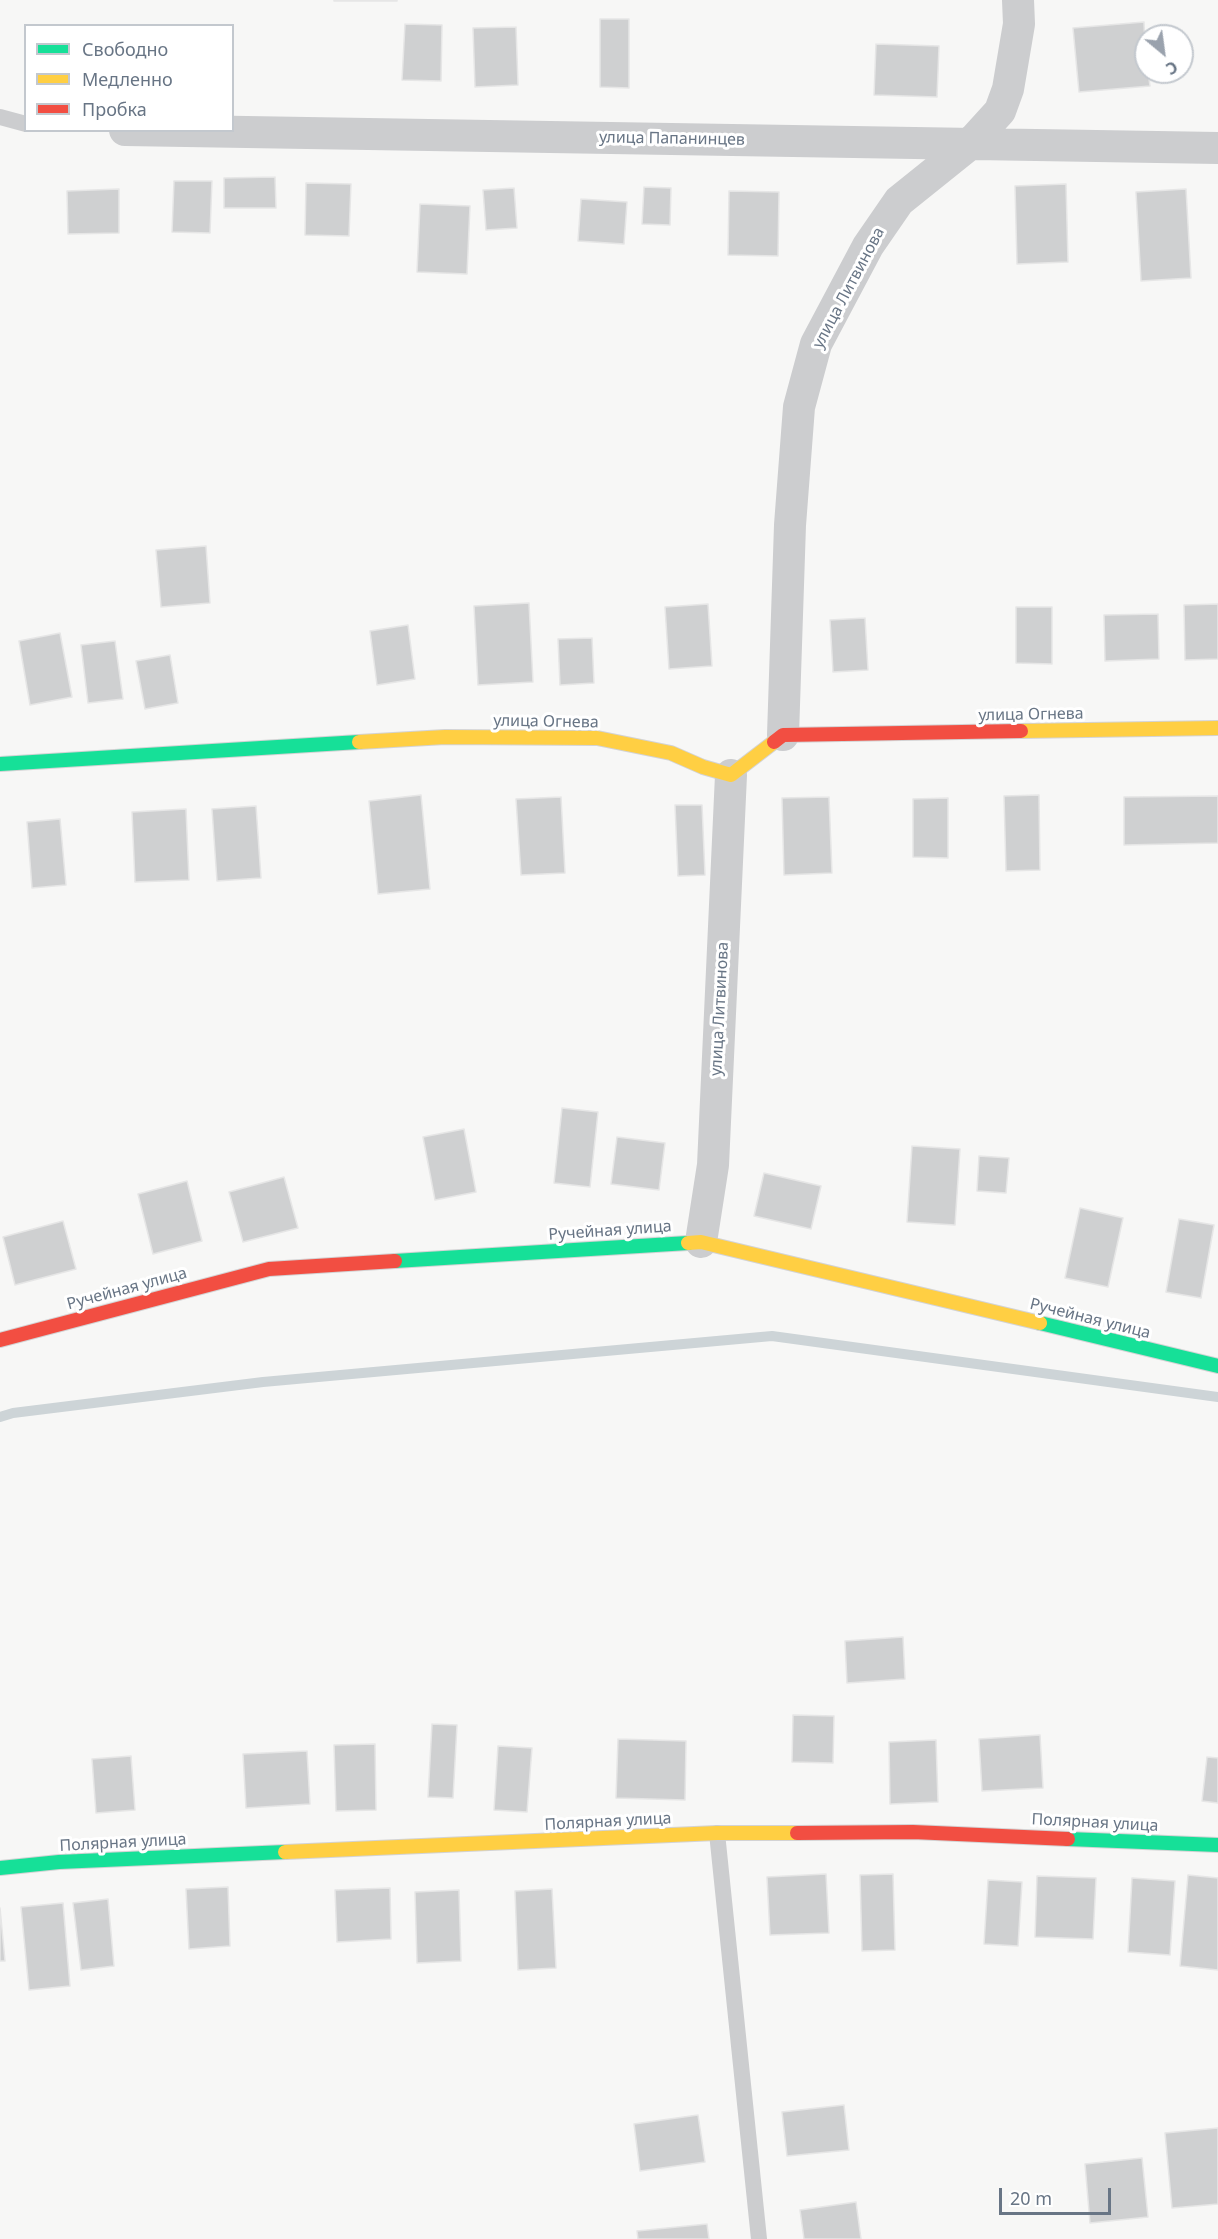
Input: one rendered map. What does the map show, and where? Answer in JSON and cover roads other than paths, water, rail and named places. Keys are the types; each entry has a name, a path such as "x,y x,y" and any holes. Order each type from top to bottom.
{"street":[{"name":"улица Литвинова","path":"783,735 790,525 799,407 816,344 868,246 899,201 970,144 1000,111 1008,89 1019,24 1018,0"},
{"name":"улица Папанинцев","path":"234,132 1218,148"},
{"name":"улица Огнева","path":"783,735 1218,728"},
{"path":"730,775 783,735"},
{"name":"улица Огнева","path":"0,764 445,737 597,738 671,753 703,767 730,775"},
{"name":"улица Литвинова","path":"701,1242 713,1165 730,775"},
{"name":"Ручейная улица","path":"0,1340 269,1269 701,1242 1218,1366"},
{"name":"Полярная улица","path":"0,1868 71,1862 717,1833 913,1832 1218,1845"}],"lane":[{"path":"0,117 24,123"},
{"path":"717,1833 759,2239"}],"waterway":[{"path":"0,1417 13,1413 263,1382 772,1336 1218,1397"}]}
